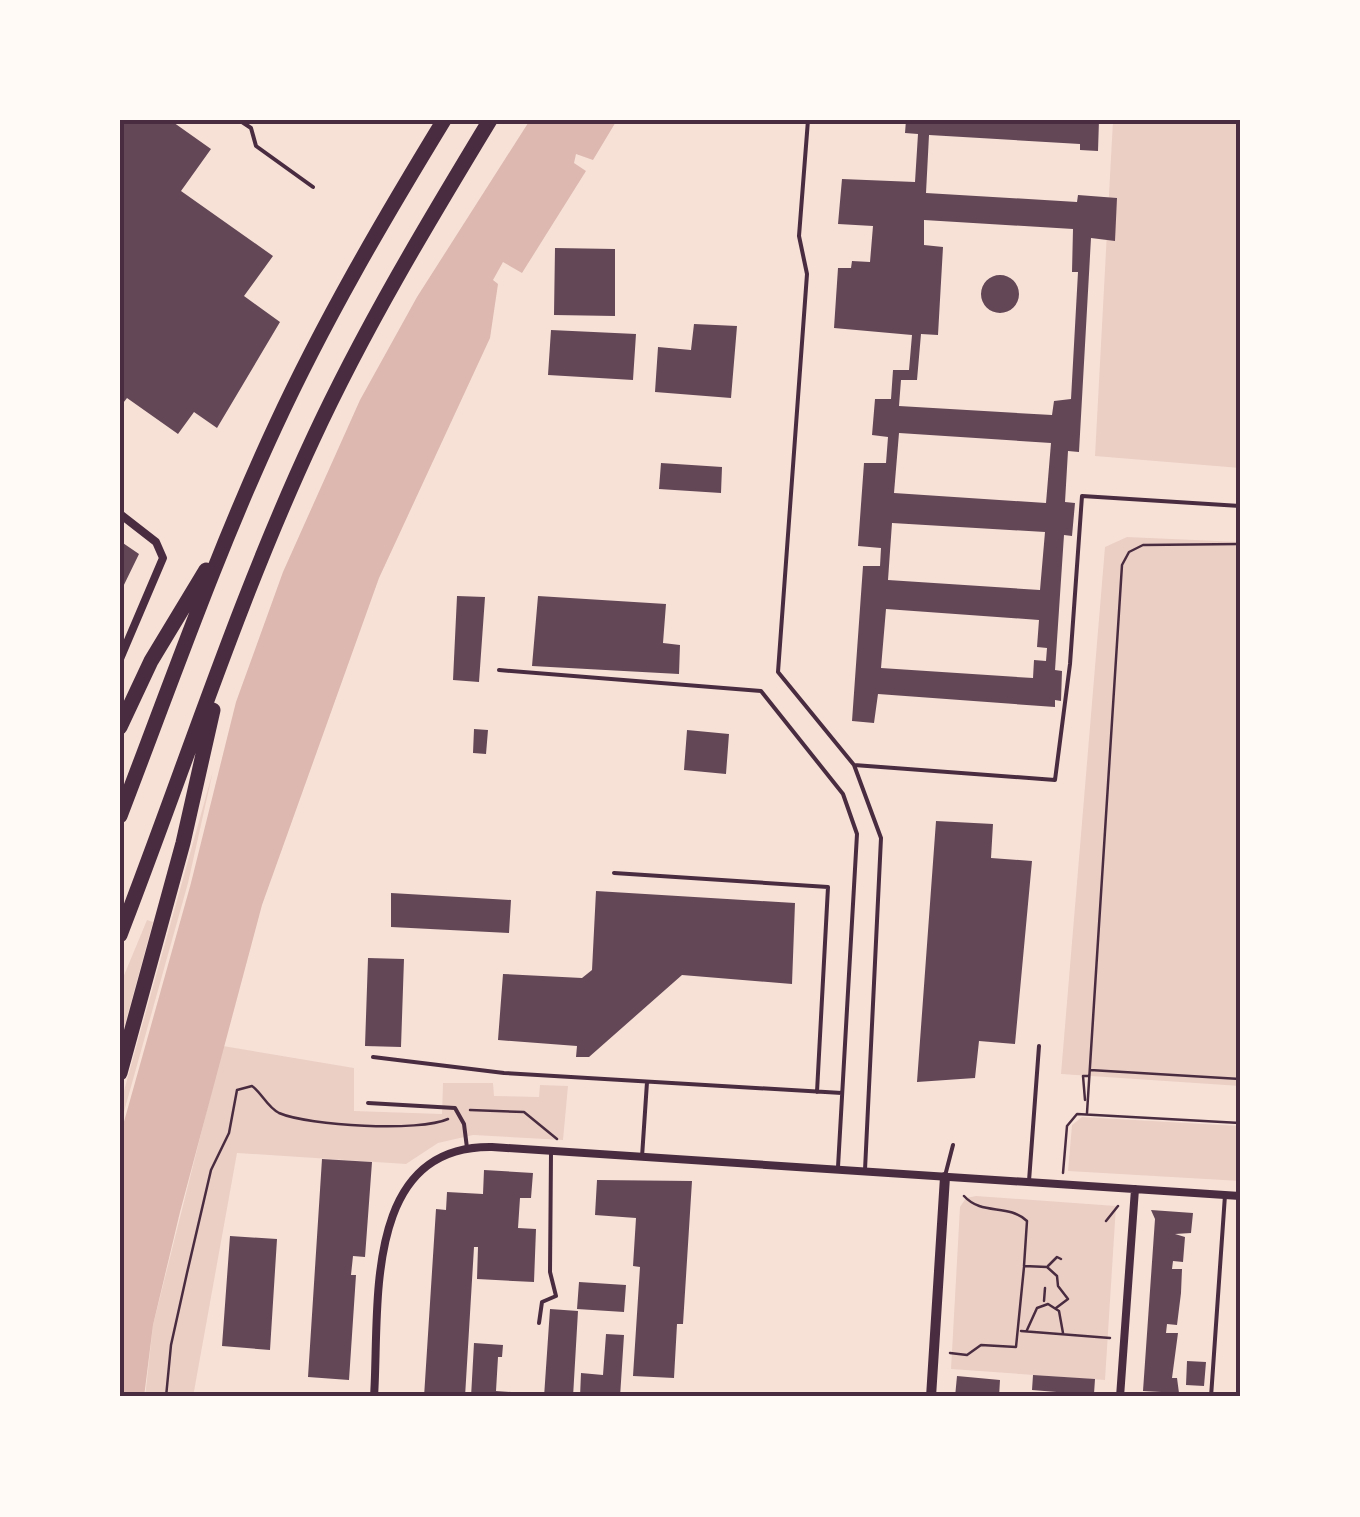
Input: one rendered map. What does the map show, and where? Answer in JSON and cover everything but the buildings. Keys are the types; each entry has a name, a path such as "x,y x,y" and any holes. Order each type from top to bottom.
{"highway":[{"path":"120,816 226,537 323,329 444,120"},
{"path":"120,935 226,652 321,421 408,258 490,120"},
{"path":"120,727 151,661 226,537"},
{"path":"120,1074 183,843 226,652"}],"street":[{"path":"120,514 156,542 162,558 120,659"},
{"path":"374,1397 390,1215 421,1170 467,1149 1240,1196"},
{"path":"931,1397 945,1177"},
{"path":"1120,1397 1135,1189"}],"lane":[{"path":"239,120 250,128 256,146 312,187"},
{"path":"808,120 799,236 807,274 778,672 854,764 880,838 865,1172"},
{"path":"854,764 1055,780 1070,664 1082,496 1240,506"},
{"path":"500,670 761,691 842,794 854,817 838,1170"},
{"path":"614,874 828,887 817,1092"},
{"path":"1029,1182 1039,1046"},
{"path":"373,1058 647,1082 842,1093"},
{"path":"642,1158 647,1082"},
{"path":"368,1103 440,1106 461,1114 467,1149"},
{"path":"945,1177 952,1145"},
{"path":"540,1322 542,1302 556,1296 550,1272 554,1213 551,1152"},
{"path":"1212,1397 1225,1195"}],"path":[{"path":"1087,1114 1082,1088 1089,1070 1122,565 1129,552 1144,544 1240,544"},
{"path":"1089,1070 1240,1078"},
{"path":"166,1397 171,1346 187,1273 212,1170 229,1134 237,1090 252,1086 276,1112 421,1128 480,1109 524,1112 571,1154"},
{"path":"1062,1184 1069,1122 1087,1114 1240,1123"},
{"path":"950,1354 967,1355 981,1346 1016,1347 1019,1331 1028,1222 1010,1210 974,1206 964,1196"},
{"path":"1106,1221 1118,1206"},
{"path":"1048,1267 1057,1257 1061,1260"},
{"path":"1024,1266 1040,1264 1058,1276 1058,1286 1068,1299 1056,1308"},
{"path":"1026,1332 1035,1312 1044,1304 1045,1288"},
{"path":"1044,1304 1056,1308"},
{"path":"1056,1308 1063,1335"},
{"path":"1019,1331 1082,1339 1110,1338"}],"shaded area":[{"path":"530,120 617,120 593,160 576,154 574,163 586,171 522,273 503,262 493,280 498,284 490,338 379,578 262,905 180,1212 153,1325 144,1397 120,1397 120,1136 191,883 236,702 283,572 360,400 417,297"},
{"path":"1113,120 1240,120 1240,468 1095,456"},
{"path":"1127,537 1240,542 1240,1086 1061,1074 1105,547"},
{"path":"213,771 188,883 120,1126 120,1105"},
{"path":"147,920 153,922 120,1043 120,985"},
{"path":"223,1046 354,1068 354,1111 442,1114 443,1083 493,1083 494,1096 539,1097 540,1085 568,1086 563,1140 473,1135 438,1143 406,1164 237,1153 193,1397 145,1397 153,1325"},
{"path":"1082,1117 1240,1126 1240,1181 1068,1171 1072,1125"},
{"path":"966,1198 1116,1206 1105,1380 951,1369 960,1207"}]}
